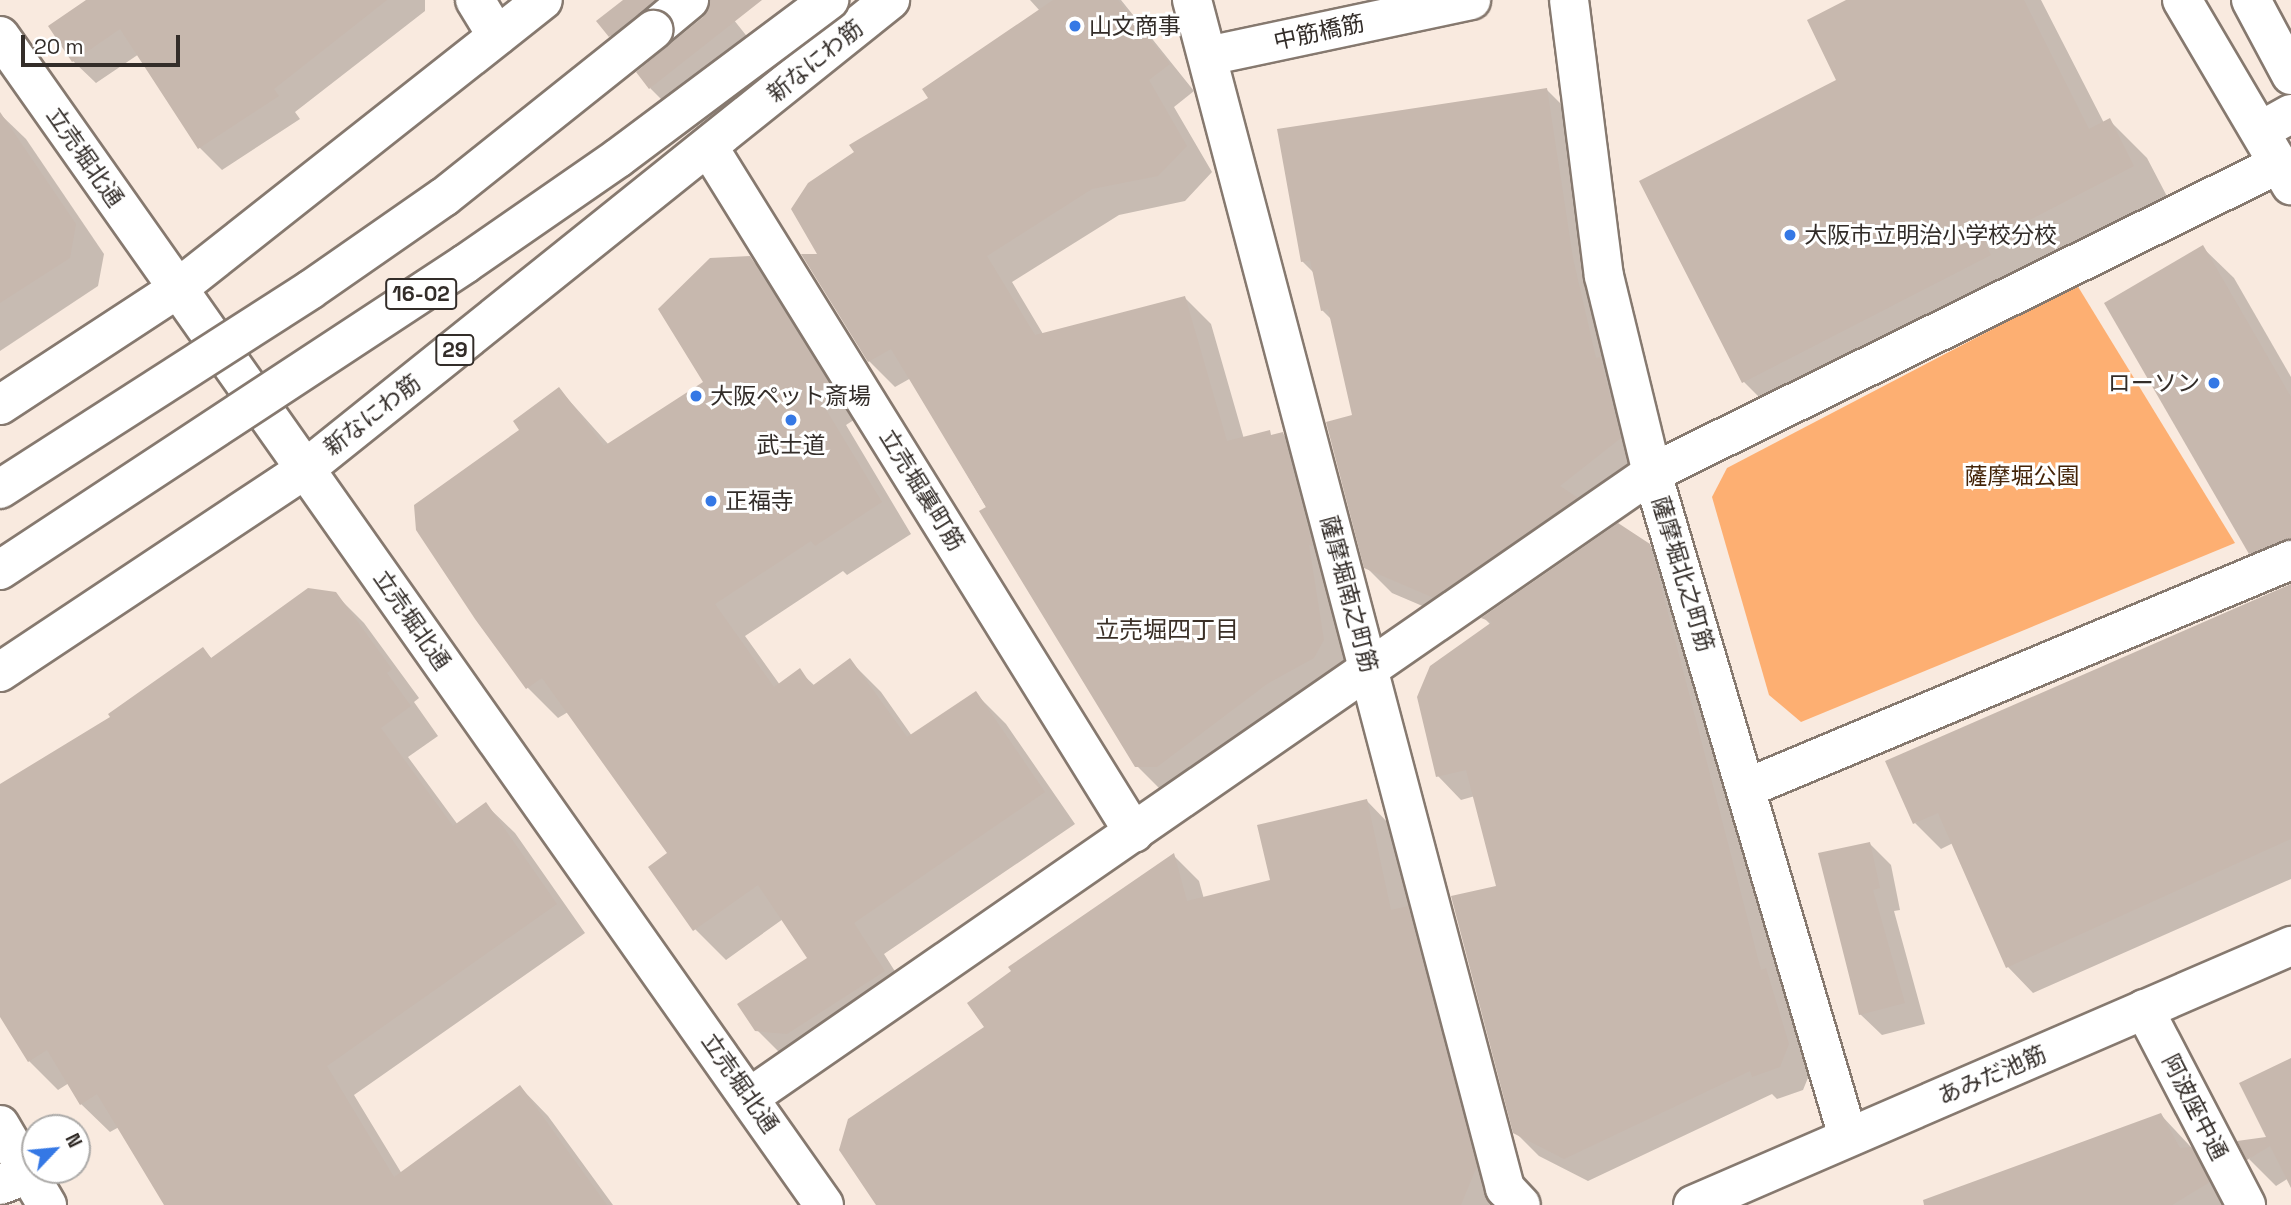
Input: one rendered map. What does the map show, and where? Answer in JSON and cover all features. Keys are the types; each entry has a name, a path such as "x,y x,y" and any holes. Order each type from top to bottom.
{"main road":[{"path":"475,0 497,36"},
{"path":"0,405 177,289 543,0"},
{"name":"16-02","path":"0,489 310,290 444,197 689,0"},
{"name":"16-02","path":"0,570 476,257 618,158 829,0"},
{"name":"新なにわ筋","path":"0,672 305,468 709,149 890,0"},
{"name":"薩摩堀南之町筋","path":"1192,0 1368,667 1513,1196"},
{"name":"中筋橋筋","path":"1208,56 1471,0"},
{"name":"薩摩堀北之町筋","path":"1569,0 1605,276 1652,473 1749,787 1848,1137"},
{"path":"750,1097 1652,473 2285,175 2275,122 2182,0"},
{"path":"2251,0 2291,75"},
{"name":"立売堀北通","path":"0,36 824,1205"},
{"name":"立売堀裏町筋","path":"709,149 1134,833"},
{"path":"1749,787 2291,560"},
{"name":"あみだ池筋","path":"1693,1205 2291,947"},
{"name":"阿波座中通","path":"2144,1010 2246,1205"},
{"path":"0,1125 25,1188"}],"green space":[{"name":"薩摩堀公園","path":"2077,285 2235,543 1801,722 1769,695 1712,497 1727,468"}],"building":[{"path":"86,0 387,0 274,89 279,96 198,149 120,29 72,62 48,26"},
{"path":"623,0 655,0 609,37 596,21"},
{"path":"710,0 762,0 649,89 636,72 703,17"},
{"path":"1053,0 1118,0 1170,64 1149,80 1187,146 1158,176 1092,189 987,256 1035,335 1185,296 1227,441 1270,430 1271,435 1283,432 1313,547 1309,545 1324,640 1314,658 1267,684 1157,767 1135,767 979,511 986,507 891,349 868,362 801,254 817,254 791,209 808,183 854,152 849,145 928,98 922,89"},
{"path":"1846,0 2024,0 2089,129 2110,118 2134,166 1985,243 1991,255 1742,383 1639,181 1836,80 1807,20"},
{"path":"1547,88 1573,258 1596,358 1600,357 1621,438 1560,486 1578,498 1434,598 1364,568 1326,422 1352,415 1328,309 1321,311 1310,260 1301,262 1277,129"},
{"path":"0,112 76,224 70,258 0,303"},
{"path":"2203,245 2291,397 2291,539 2249,554 2104,303"},
{"path":"750,256 830,385 816,393 882,502 815,546 811,541 715,604 774,687 800,668 812,686 850,658 907,737 976,691 1045,792 854,923 885,971 787,1034 755,1031 737,1004 807,958 758,885 693,931 648,867 667,853 542,678 526,689 475,619 416,530 414,505 519,430 513,421 559,387 604,446 703,382 658,309 710,258"},
{"path":"1618,523 1650,544 1761,970 1766,968 1789,1044 1780,1067 1752,1077 1750,1071 1564,1159 1513,1133 1451,896 1496,886 1466,770 1436,777 1417,697 1430,666 1492,622 1481,618"},
{"path":"2291,584 2291,839 2006,968 1938,813 1913,824 1885,761"},
{"path":"308,588 336,592 392,669 387,673 411,706 381,728 453,826 486,802 557,904 327,1066 394,1177 520,1085 607,1205 164,1205 97,1094 80,1105 47,1050 28,1062 0,1017 0,784 110,717 108,714 203,647 211,658"},
{"path":"1367,799 1391,910 1408,906 1477,1166 1461,1205 876,1205 839,1150 848,1119 984,1027 967,1003 1011,971 1008,967 1174,853 1187,901 1270,880 1257,825"},
{"path":"1870,842 1880,888 1873,890 1905,1003 1859,1015 1818,853"},
{"path":"2291,1058 2291,1188 2270,1146 2247,1160 2237,1141 2266,1137 2239,1083"},
{"path":"2161,1113 2180,1148 2191,1147 2210,1182 2172,1205 1924,1205 1923,1200"}],"place":[{"name":"山文商事","path":"1075,26"},
{"name":"大阪市立明治小学校分校","path":"1790,235"},
{"name":"ローソン","path":"2214,383"},
{"name":"大阪ペット斎場","path":"696,396"},
{"name":"武士道","path":"791,420"},
{"name":"正福寺","path":"711,501"}],"district":[{"name":"立売堀四丁目","path":"1167,630"}]}
